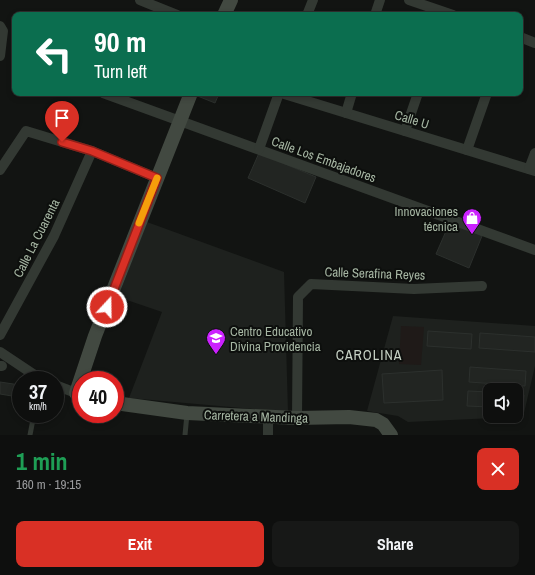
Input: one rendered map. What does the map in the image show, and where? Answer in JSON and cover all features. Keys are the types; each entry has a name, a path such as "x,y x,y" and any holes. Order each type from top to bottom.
{"street":[{"path":"140,0 170,12"},
{"path":"225,12 231,0"},
{"path":"308,12 313,0"},
{"path":"376,12 380,0"},
{"path":"409,0 442,12"},
{"path":"0,26 3,32 0,56"},
{"path":"523,38 535,42"},
{"name":"Calle Los Embajadores","path":"112,96 535,250"},
{"path":"85,371 96,336 190,96"},
{"path":"259,149 279,96"},
{"name":"Calle U","path":"290,96 532,170"},
{"path":"346,113 351,96"},
{"path":"405,131 417,96"},
{"path":"467,150 487,96"},
{"path":"0,170 26,131 92,151 157,178"},
{"name":"Calle La Cuarenta","path":"0,335 54,236 92,151"},
{"path":"532,170 535,153"},
{"name":"Calle Serafina Reyes","path":"297,418 298,297 311,284 414,289 482,286"},
{"path":"0,352 28,371"},
{"name":"Carretera a Mandinga","path":"124,404 187,413 297,418 349,417 376,420 383,424 391,435"},
{"path":"268,416 268,435"}],"lane":[{"path":"185,435 187,413"},
{"path":"30,435 32,423"}],"shaded area":[{"name":"Centro Educativo Divina Providencia","path":"147,222 284,272 288,412 129,398 162,312 118,297"},
{"path":"393,316 535,326 535,366 524,413 523,383 483,383 483,419 408,422 398,416 367,411"},
{"path":"401,326 424,327 421,365 399,364"}],"building":[{"path":"198,96 218,96 215,103"},
{"path":"259,153 316,177 305,203 248,178"},
{"path":"450,222 482,236 469,268 436,254"},
{"path":"428,331 472,334 471,349 427,346"},
{"path":"480,333 535,337 535,352 479,348"},
{"path":"470,367 526,371 525,386 523,386 523,383 469,382"},
{"path":"442,370 443,400 384,403 382,374"},
{"path":"0,382 12,384 12,396 0,394"},
{"path":"468,391 483,392 483,407 467,406"}],"slow traffic":[{"path":"139,223 157,178"}],"place":[{"name":"Innovaciones técnica","path":"472,235"},
{"name":"Centro Educativo Divina Providencia","path":"216,355"}],"district":[{"name":"CAROLINA","path":"369,355"}],"route":[{"path":"62,142 92,151 157,178 107,307"}]}
